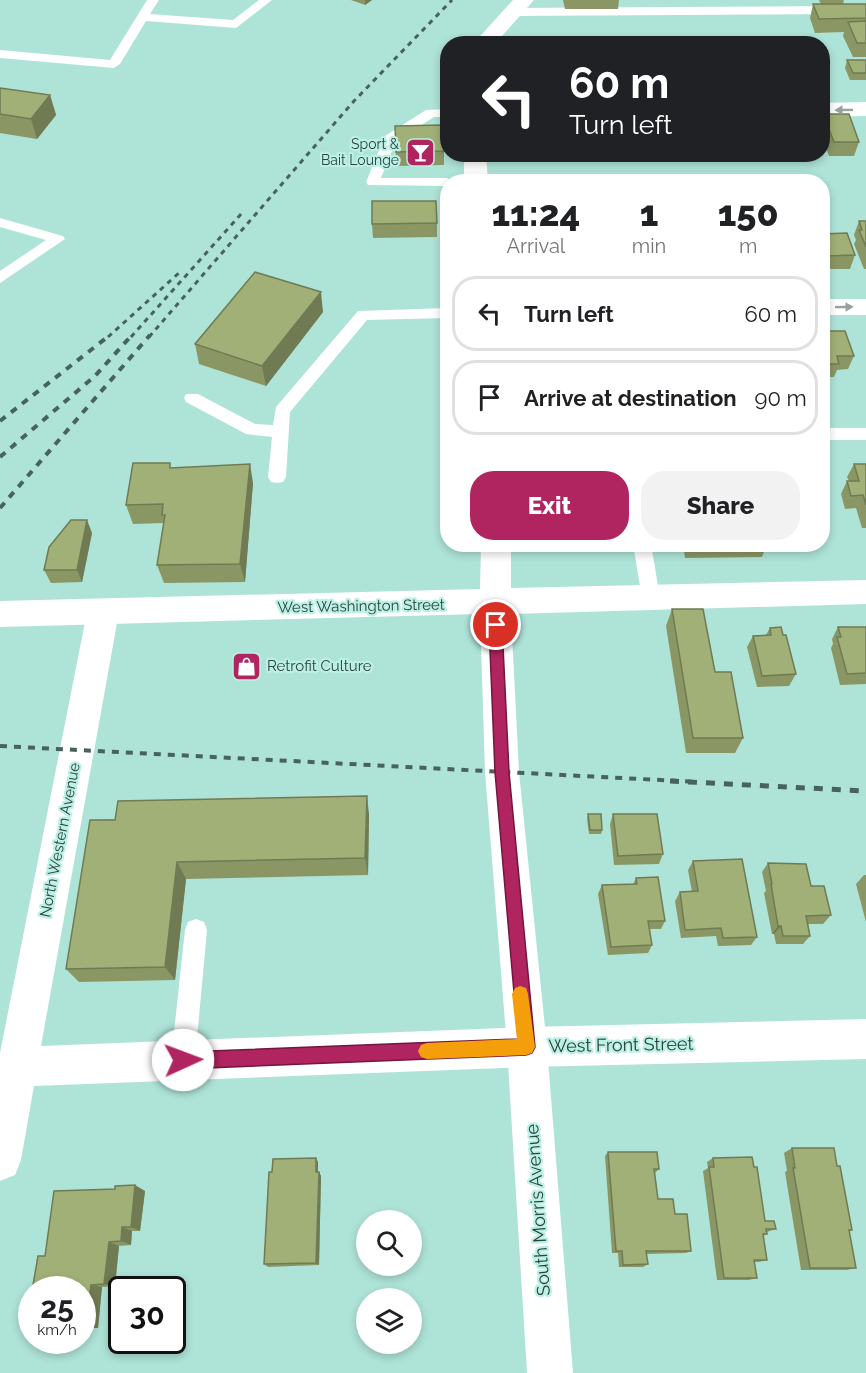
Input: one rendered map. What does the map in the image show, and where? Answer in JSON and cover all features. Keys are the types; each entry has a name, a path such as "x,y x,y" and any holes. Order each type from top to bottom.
{"street":[{"path":"490,36 518,6"},
{"path":"830,110 866,109"},
{"path":"830,307 866,307"},
{"name":"South Morris Avenue","path":"496,552 495,602 502,772 526,1047 550,1373"},
{"name":"West Washington Street","path":"0,614 866,592"},
{"name":"North Western Avenue","path":"0,1160 104,612"},
{"name":"West Front Street","path":"16,1067 526,1047 866,1039"}],"lane":[{"path":"0,54 114,64 153,0"},
{"path":"143,17 236,24 266,0"},
{"path":"518,6 798,5 866,10"},
{"path":"440,113 431,113 390,139 373,182 440,182"},
{"path":"0,222 58,239 0,278"},
{"path":"277,477 282,411 363,315 440,313"},
{"path":"192,398 252,430 281,431"},
{"path":"830,434 866,434"},
{"path":"643,552 651,598"},
{"path":"183,1060 196,930"}],"building":[{"path":"813,4 866,4 866,18 819,19"},
{"path":"866,21 866,43 857,43 848,22"},
{"path":"847,60 866,60 866,73 853,73"},
{"path":"0,88 50,95 31,119 0,114"},
{"path":"830,114 849,114 859,142 834,142 830,132"},
{"path":"440,125 440,151 396,152 395,126"},
{"path":"372,201 436,201 437,223 372,224"},
{"path":"859,221 866,221 866,247 859,230 862,230"},
{"path":"847,233 855,255 830,256 830,234"},
{"path":"255,272 321,292 262,366 195,344"},
{"path":"830,331 845,331 854,356 837,356 839,364 830,364"},
{"path":"133,463 170,463 170,468 250,464 240,564 157,565 165,515 162,515 163,504 126,505"},
{"path":"854,464 866,464 866,505 863,495 851,496 847,481 859,481"},
{"path":"71,520 87,520 77,570 44,570 49,547"},
{"path":"672,609 703,609 715,672 731,672 743,738 693,738"},
{"path":"781,627 783,635 786,635 796,674 762,676 753,636 771,635 770,628"},
{"path":"838,627 866,627 866,673 847,674 837,637 841,637"},
{"path":"367,796 365,858 177,862 165,967 66,969 90,820 115,820 118,801"},
{"path":"588,814 601,814 602,830 590,830"},
{"path":"613,814 657,814 663,854 618,856"},
{"path":"742,859 757,937 723,938 721,928 685,930 680,892 698,891 693,861"},
{"path":"768,863 806,864 811,886 824,886 831,915 806,916 810,936 783,936 781,926 778,926"},
{"path":"658,877 665,921 648,921 652,945 611,947 602,885 637,884 636,878"},
{"path":"792,1148 834,1148 837,1166 840,1166 852,1230 849,1230 856,1268 810,1268 793,1168 795,1168"},
{"path":"608,1152 657,1152 659,1169 654,1169 658,1199 673,1199 675,1214 687,1214 691,1251 646,1251 648,1264 623,1265 622,1251 616,1251"},
{"path":"752,1157 754,1167 757,1167 765,1221 774,1221 776,1229 766,1229 767,1234 763,1234 767,1260 754,1260 757,1278 724,1278 709,1167 714,1167 713,1158"},
{"path":"316,1158 316,1172 319,1172 316,1263 264,1264 269,1172 272,1172 273,1159"},
{"path":"135,1185 131,1227 122,1227 121,1241 109,1242 104,1284 96,1285 96,1276 35,1276 38,1256 45,1256 54,1191 115,1189 115,1186"}],"railway":[{"path":"149,337 354,101 452,0"},
{"path":"131,337 242,213"},
{"path":"108,337 180,272"},
{"path":"0,421 110,335"},
{"path":"0,457 95,376 132,335"},
{"path":"0,508 150,335"},
{"path":"0,746 699,782"},
{"path":"670,781 866,791"}],"slow traffic":[{"path":"427,1051 526,1047 520,994"}],"place":[{"name":"Sport & Bait Lounge","path":"420,152"},
{"name":"Retrofit Culture","path":"246,666"}],"route":[{"path":"183,1060 526,1047 502,772 496,625"}]}
